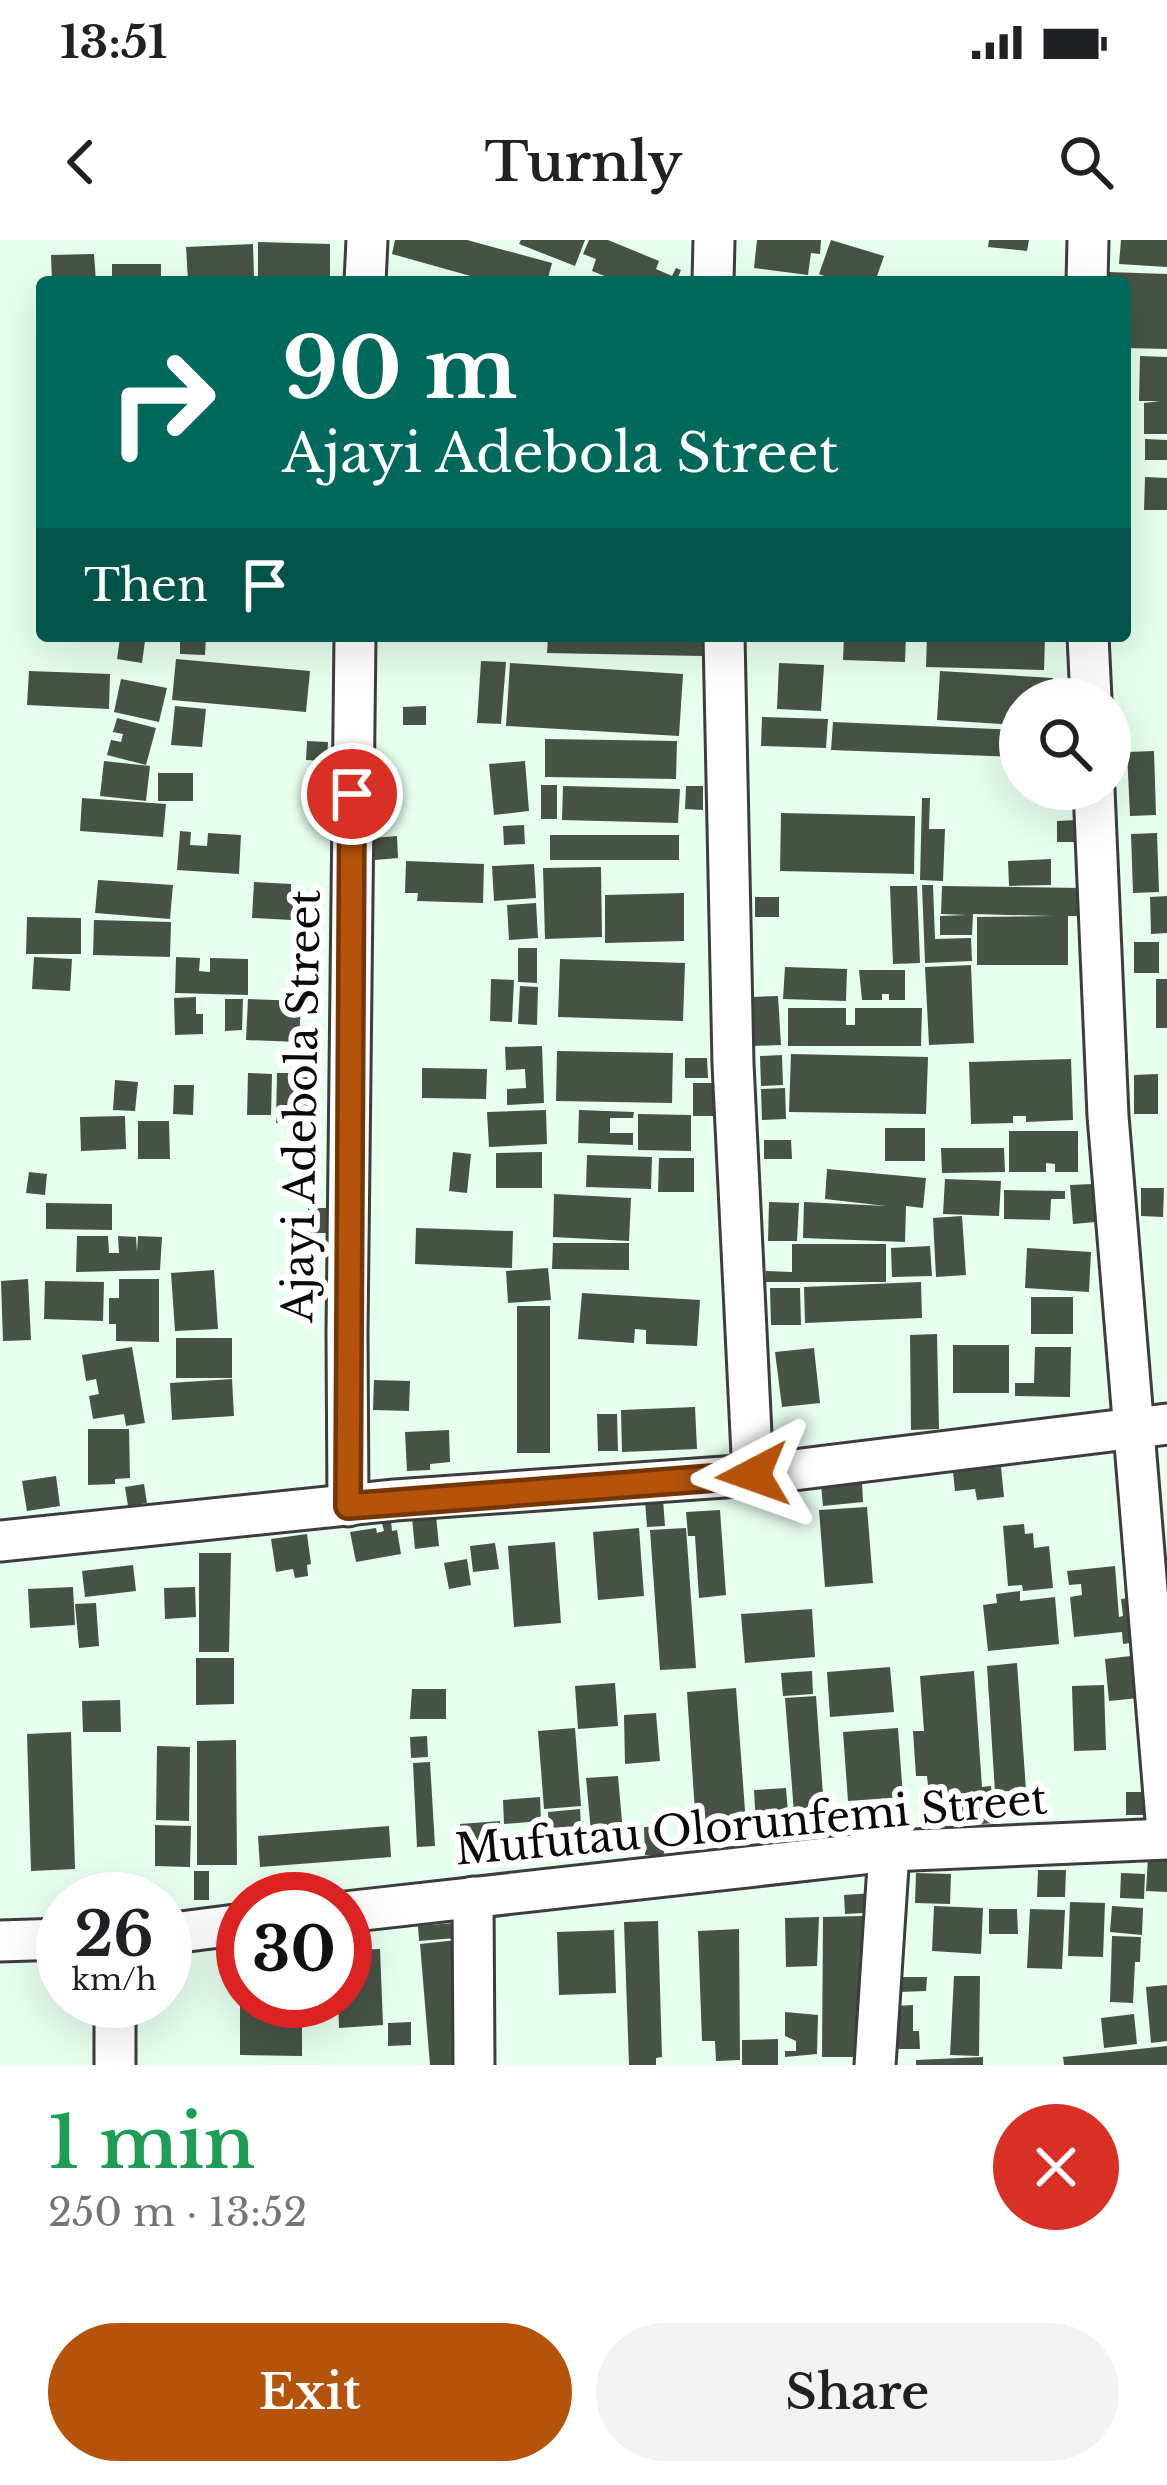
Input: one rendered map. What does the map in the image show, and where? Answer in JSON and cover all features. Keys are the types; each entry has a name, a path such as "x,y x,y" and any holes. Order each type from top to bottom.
{"street":[{"path":"365,276 367,240"},
{"path":"713,276 714,240"},
{"path":"1087,276 1088,240"},
{"name":"Ajayi Adebola Street","path":"348,1506 355,642"},
{"path":"724,642 733,1064 753,1475"},
{"path":"1088,642 1090,678"},
{"path":"1095,810 1108,1116 1152,1425 1167,1835"},
{"path":"0,1541 348,1506 753,1475 1152,1425"},
{"name":"Mufutau Olorunfemi Street","path":"372,1909 889,1851 1167,1835"},
{"path":"875,2065 889,1851"},
{"path":"473,1897 474,2065"},
{"path":"0,1941 36,1940"},
{"path":"115,2028 115,2065"}],"building":[{"path":"395,240 467,240 552,263 549,276 471,276 392,254"},
{"path":"521,240 585,240 575,266 519,244"},
{"path":"589,240 608,240 659,261 656,269 672,276 605,276 592,271 596,259 583,254"},
{"path":"757,240 821,240 820,254 811,253 808,275 754,268"},
{"path":"831,240 884,256 877,276 819,274"},
{"path":"989,240 1029,240 1027,251 988,247"},
{"path":"1121,240 1167,240 1167,267 1119,264"},
{"path":"258,242 330,244 330,276 258,276"},
{"path":"253,244 254,276 188,276 186,247"},
{"path":"94,254 96,276 52,276 51,255"},
{"path":"112,264 161,264 161,276 112,276"},
{"path":"1108,272 1167,274 1167,349 1131,348 1131,276 1108,276"},
{"path":"1140,356 1167,357 1167,434 1144,434 1144,403 1160,401 1139,401"},
{"path":"1145,439 1167,440 1167,460 1145,460"},
{"path":"1145,477 1167,478 1167,510 1144,510"},
{"path":"119,642 145,642 142,663 117,659"},
{"path":"180,642 206,642 205,655 180,654"},
{"path":"548,642 703,642 703,656 547,653"},
{"path":"844,642 906,642 905,662 843,660"},
{"path":"927,642 1045,642 1044,670 926,667"},
{"path":"176,659 310,671 306,712 172,700"},
{"path":"481,661 506,662 501,724 477,723"},
{"path":"510,663 683,674 679,736 506,726"},
{"path":"779,663 824,665 821,711 777,709"},
{"path":"29,671 110,674 109,709 27,705"},
{"path":"940,671 1053,678 999,678 999,724 937,720"},
{"path":"121,679 167,688 159,722 114,712"},
{"path":"175,706 206,709 202,747 171,745"},
{"path":"426,706 426,725 403,725 403,707"},
{"path":"762,717 828,719 826,748 761,746"},
{"path":"117,718 156,728 146,765 107,755 111,740 121,742 123,734 113,732"},
{"path":"833,722 999,729 999,756 831,750"},
{"path":"545,739 677,741 676,779 545,777"},
{"path":"307,741 328,742 327,761 306,760"},
{"path":"1154,751 1156,815 1130,816 1131,752"},
{"path":"104,761 150,766 146,801 100,796"},
{"path":"525,761 529,811 494,815 489,764"},
{"path":"158,773 193,773 193,801 158,801"},
{"path":"541,785 557,785 557,819 541,819"},
{"path":"563,786 680,789 678,823 562,820"},
{"path":"686,786 703,786 703,810 685,809"},
{"path":"82,798 166,804 163,837 80,831"},
{"path":"922,798 930,798 929,829 945,829 943,881 920,880"},
{"path":"781,813 915,816 914,874 780,871"},
{"path":"1077,820 1077,842 1057,842 1057,821"},
{"path":"524,825 525,844 504,845 503,826"},
{"path":"180,831 191,832 190,845 207,846 208,833 241,835 239,874 177,870"},
{"path":"1157,833 1159,892 1133,893 1131,834"},
{"path":"550,835 679,835 679,860 550,860"},
{"path":"397,836 398,858 375,860 373,838"},
{"path":"1051,859 1051,885 1009,886 1008,861"},
{"path":"406,861 484,864 483,903 417,901 418,893 405,893"},
{"path":"534,864 536,898 494,901 492,866"},
{"path":"601,867 602,937 545,939 543,868"},
{"path":"98,880 173,885 170,919 95,913"},
{"path":"254,882 291,884 291,891 311,892 310,921 252,918"},
{"path":"922,885 933,885 935,939 971,938 972,961 925,963"},
{"path":"890,886 917,886 920,963 893,964"},
{"path":"942,886 1082,888 1082,916 1068,916 1068,965 977,965 977,917 1053,916 973,914 972,935 940,935 940,916 967,915 941,914"},
{"path":"684,893 684,941 605,943 605,895"},
{"path":"1167,896 1167,933 1151,934 1150,897"},
{"path":"755,897 779,897 779,917 755,917"},
{"path":"536,903 538,938 509,940 507,905"},
{"path":"27,917 81,918 81,954 26,954"},
{"path":"94,920 171,922 170,957 93,955"},
{"path":"1134,942 1159,942 1159,973 1134,973"},
{"path":"518,948 537,948 537,983 518,982"},
{"path":"34,957 72,959 70,991 32,989"},
{"path":"176,957 200,958 199,971 210,972 210,958 248,959 248,995 175,993"},
{"path":"560,959 685,963 683,1021 558,1017"},
{"path":"971,965 974,1043 929,1045 925,967"},
{"path":"785,967 847,969 846,1001 783,999"},
{"path":"859,970 905,970 905,1000 889,1000 889,994 882,994 882,1000 862,1000"},
{"path":"491,979 514,980 512,1022 490,1021"},
{"path":"1156,979 1167,979 1167,1028 1156,1028"},
{"path":"520,986 538,987 537,1025 518,1024"},
{"path":"778,996 781,1045 753,1046 750,997"},
{"path":"196,997 196,1014 203,1014 203,1034 175,1035 174,998"},
{"path":"225,999 243,999 242,1030 225,1031"},
{"path":"248,999 301,1001 299,1042 246,1040"},
{"path":"788,1008 846,1008 846,1025 855,1025 855,1008 922,1008 921,1046 788,1046"},
{"path":"542,1046 544,1103 507,1105 507,1089 526,1088 525,1069 506,1070 505,1047"},
{"path":"557,1051 673,1053 672,1103 556,1101"},
{"path":"791,1054 928,1057 926,1114 789,1112"},
{"path":"782,1055 783,1085 761,1086 760,1056"},
{"path":"685,1058 707,1058 708,1078 685,1078"},
{"path":"1071,1059 1073,1120 1026,1122 1026,1116 1013,1116 1013,1123 971,1124 969,1062"},
{"path":"422,1068 487,1069 486,1099 422,1098"},
{"path":"248,1073 272,1074 271,1115 247,1115"},
{"path":"277,1073 308,1073 307,1123 276,1123"},
{"path":"1158,1074 1158,1114 1134,1114 1134,1075"},
{"path":"115,1080 138,1082 135,1111 113,1110"},
{"path":"693,1083 714,1083 714,1116 693,1116"},
{"path":"174,1085 194,1085 193,1115 173,1114"},
{"path":"785,1088 786,1119 762,1120 761,1089"},
{"path":"546,1110 547,1144 489,1147 487,1112"},
{"path":"579,1110 634,1112 633,1118 610,1118 610,1133 633,1133 633,1145 578,1143"},
{"path":"638,1114 691,1115 691,1151 638,1150"},
{"path":"125,1116 126,1149 81,1151 80,1117"},
{"path":"138,1121 169,1121 170,1159 138,1159"},
{"path":"885,1128 925,1128 925,1161 885,1161"},
{"path":"1009,1131 1078,1131 1078,1172 1055,1172 1055,1164 1046,1163 1046,1172 1009,1172"},
{"path":"764,1140 791,1140 792,1159 764,1159"},
{"path":"941,1148 1004,1148 1005,1172 942,1173"},
{"path":"453,1152 471,1154 467,1193 449,1191"},
{"path":"542,1152 542,1188 496,1188 496,1153"},
{"path":"587,1155 652,1157 651,1189 586,1187"},
{"path":"659,1158 694,1158 694,1192 658,1192"},
{"path":"827,1169 926,1178 923,1208 906,1206 905,1242 803,1238 804,1202 886,1206 825,1199"},
{"path":"29,1172 47,1174 45,1195 26,1193"},
{"path":"945,1179 1001,1181 999,1216 943,1214"},
{"path":"1093,1184 1096,1222 1073,1224 1070,1185"},
{"path":"1141,1188 1164,1188 1163,1217 1141,1216"},
{"path":"1004,1190 1065,1191 1065,1199 1051,1199 1050,1220 1004,1219"},
{"path":"554,1194 631,1198 629,1241 553,1237"},
{"path":"769,1202 799,1203 797,1241 768,1241"},
{"path":"46,1203 112,1204 112,1230 46,1229"},
{"path":"308,1208 331,1208 331,1233 308,1233"},
{"path":"962,1216 966,1275 936,1277 933,1218"},
{"path":"416,1228 513,1231 512,1268 415,1264"},
{"path":"77,1236 108,1236 109,1253 119,1253 118,1236 136,1237 137,1252 138,1236 162,1237 160,1270 76,1272"},
{"path":"553,1243 629,1243 629,1270 552,1269"},
{"path":"792,1244 886,1244 886,1282 766,1282 766,1271 792,1272"},
{"path":"930,1246 932,1276 892,1277 891,1248"},
{"path":"1027,1248 1091,1252 1089,1292 1025,1288"},
{"path":"548,1268 551,1300 508,1303 506,1271"},
{"path":"214,1270 218,1329 175,1331 171,1273"},
{"path":"28,1279 31,1340 3,1341 1,1281"},
{"path":"119,1279 159,1279 159,1342 116,1341 116,1324 109,1324 109,1298 119,1298"},
{"path":"45,1281 104,1282 103,1321 44,1319"},
{"path":"921,1282 922,1318 805,1323 804,1287"},
{"path":"770,1288 800,1288 801,1325 771,1325"},
{"path":"582,1293 700,1300 697,1346 646,1344 646,1330 635,1329 634,1343 578,1339"},
{"path":"1031,1297 1073,1297 1073,1334 1031,1334"},
{"path":"517,1306 550,1306 550,1453 517,1453"},
{"path":"937,1334 939,1429 911,1430 910,1335"},
{"path":"176,1338 232,1338 232,1378 176,1378"},
{"path":"953,1345 1009,1345 1009,1393 953,1393"},
{"path":"132,1347 145,1423 126,1426 124,1414 93,1419 89,1396 99,1394 96,1379 86,1381 82,1355"},
{"path":"1035,1347 1071,1347 1070,1397 1015,1396 1015,1383 1034,1383"},
{"path":"814,1348 820,1403 782,1407 775,1352"},
{"path":"232,1379 234,1416 172,1420 170,1383"},
{"path":"374,1380 410,1381 409,1411 373,1410"},
{"path":"695,1407 697,1449 622,1452 621,1410"},
{"path":"597,1414 617,1414 618,1451 598,1451"},
{"path":"88,1429 129,1429 130,1478 88,1485"},
{"path":"449,1430 450,1462 430,1464 430,1470 407,1471 405,1432"},
{"path":"1001,1467 1004,1497 977,1500 975,1489 955,1491 953,1472"},
{"path":"56,1476 60,1506 27,1511 22,1481"},
{"path":"862,1482 863,1502 823,1506 821,1485"},
{"path":"144,1484 147,1503 128,1506 125,1487"},
{"path":"663,1500 665,1526 647,1527 645,1501"},
{"path":"867,1507 873,1583 825,1587 819,1510"},
{"path":"720,1510 726,1595 699,1598 695,1536 688,1536 686,1512"},
{"path":"436,1516 439,1546 415,1549 412,1518"},
{"path":"391,1521 401,1554 356,1562 350,1532 376,1528 377,1533 384,1531 382,1523"},
{"path":"1024,1524 1025,1534 1033,1533 1034,1548 1049,1546 1053,1588 1023,1591 1022,1585 1008,1586 1003,1526"},
{"path":"639,1528 644,1596 598,1600 593,1532"},
{"path":"686,1528 696,1668 660,1670 650,1530"},
{"path":"307,1534 308,1576 295,1578 293,1569 276,1572 271,1539"},
{"path":"555,1542 561,1623 514,1627 508,1546"},
{"path":"495,1543 499,1569 473,1572 470,1546"},
{"path":"199,1553 231,1553 229,1652 199,1652"},
{"path":"467,1559 471,1585 449,1589 444,1563"},
{"path":"133,1565 136,1591 85,1597 82,1571"},
{"path":"1115,1566 1119,1617 1123,1616 1121,1599 1140,1597 1145,1641 1123,1644 1122,1632 1074,1637 1070,1597 1082,1595 1081,1584 1069,1585 1067,1571"},
{"path":"73,1587 75,1625 30,1628 28,1589"},
{"path":"195,1587 196,1617 165,1619 164,1588"},
{"path":"1020,1591 1020,1601 1055,1597 1059,1644 988,1651 983,1605 997,1603 996,1594"},
{"path":"96,1603 99,1646 79,1648 75,1604"},
{"path":"812,1609 815,1657 745,1663 741,1614"},
{"path":"1131,1656 1142,1660 1139,1698 1109,1701 1105,1659"},
{"path":"196,1658 234,1658 234,1704 196,1705"},
{"path":"1017,1663 1026,1790 995,1792 987,1666"},
{"path":"890,1667 894,1712 830,1717 827,1672"},
{"path":"812,1671 813,1694 783,1696 781,1673"},
{"path":"974,1671 982,1787 991,1786 994,1823 958,1826 956,1805 984,1800 930,1805 927,1776 916,1776 913,1731 924,1731 920,1676"},
{"path":"615,1683 618,1726 578,1729 575,1686"},
{"path":"1104,1685 1106,1750 1074,1751 1072,1686"},
{"path":"736,1688 746,1824 696,1827 687,1692"},
{"path":"412,1689 446,1689 446,1719 410,1719"},
{"path":"816,1696 825,1823 795,1825 785,1698"},
{"path":"120,1700 121,1732 83,1732 82,1701"},
{"path":"656,1713 660,1761 625,1764 624,1715"},
{"path":"575,1728 581,1806 544,1809 538,1731"},
{"path":"898,1728 903,1797 848,1801 843,1732"},
{"path":"71,1732 75,1869 31,1871 27,1734"},
{"path":"427,1736 428,1757 411,1758 410,1737"},
{"path":"236,1740 237,1865 197,1865 197,1741"},
{"path":"157,1746 190,1747 189,1821 156,1820"},
{"path":"430,1762 435,1846 417,1847 413,1763"},
{"path":"618,1776 623,1833 591,1832 586,1778"},
{"path":"786,1788 789,1824 756,1826 754,1790"},
{"path":"1143,1788 1157,1788 1149,1815 1126,1815 1126,1792 1144,1792"},
{"path":"540,1797 541,1821 504,1824 503,1800"},
{"path":"580,1809 581,1826 549,1828 548,1812"},
{"path":"905,1810 906,1831 854,1835 852,1814"},
{"path":"500,1821 502,1849 462,1853 460,1824"},
{"path":"155,1825 191,1826 190,1867 155,1866"},
{"path":"389,1826 391,1857 260,1867 258,1836"},
{"path":"663,1826 664,1855 645,1855 644,1827"},
{"path":"1148,1858 1167,1859 1167,1892 1146,1891"},
{"path":"1038,1870 1066,1870 1065,1897 1037,1897"},
{"path":"194,1871 209,1871 209,1900 194,1900"},
{"path":"916,1873 951,1874 950,1904 915,1903"},
{"path":"1121,1873 1145,1874 1144,1899 1120,1898"},
{"path":"873,1893 875,1923 862,1924 864,2057 822,2057 823,1917 863,1916 845,1914 844,1895"},
{"path":"1070,1902 1105,1903 1103,1957 1068,1956"},
{"path":"934,1906 983,1908 981,1954 932,1951"},
{"path":"1112,1906 1143,1908 1142,1935 1110,1932"},
{"path":"989,1909 1017,1909 1018,1934 989,1934"},
{"path":"1030,1909 1065,1910 1062,1969 1027,1968"},
{"path":"819,1917 817,1966 786,1967 785,1918"},
{"path":"658,1921 662,2057 656,2058 656,2065 629,2065 624,1922"},
{"path":"454,1923 456,1938 419,1941 418,1926"},
{"path":"739,1929 740,2060 716,2061 715,2041 702,2041 698,1931"},
{"path":"614,1930 616,1993 559,1995 557,1932"},
{"path":"1112,1936 1141,1937 1133,2003 1110,2002"},
{"path":"457,1940 467,2065 430,2065 420,1944"},
{"path":"372,1949 380,1949 383,2025 372,2026"},
{"path":"954,1976 980,1976 979,2056 950,2055"},
{"path":"899,1977 927,1977 926,1991 899,1992"},
{"path":"1167,1985 1167,2041 1151,2043 1146,1987"},
{"path":"913,2005 913,2031 919,2031 920,2049 897,2049 896,2006"},
{"path":"785,2012 818,2015 817,2054 785,2057 785,2051 796,2051 796,2041 785,2036"},
{"path":"1134,2014 1137,2044 1104,2048 1101,2018"},
{"path":"411,2022 411,2045 388,2046 388,2023"},
{"path":"240,2028 302,2028 302,2056 240,2055"},
{"path":"778,2039 778,2065 742,2065 742,2040"},
{"path":"1167,2046 1167,2065 1064,2065 1063,2057"},
{"path":"983,2057 983,2065 916,2065 916,2060"}],"route":[{"path":"352,794 348,1506 753,1475"}]}
